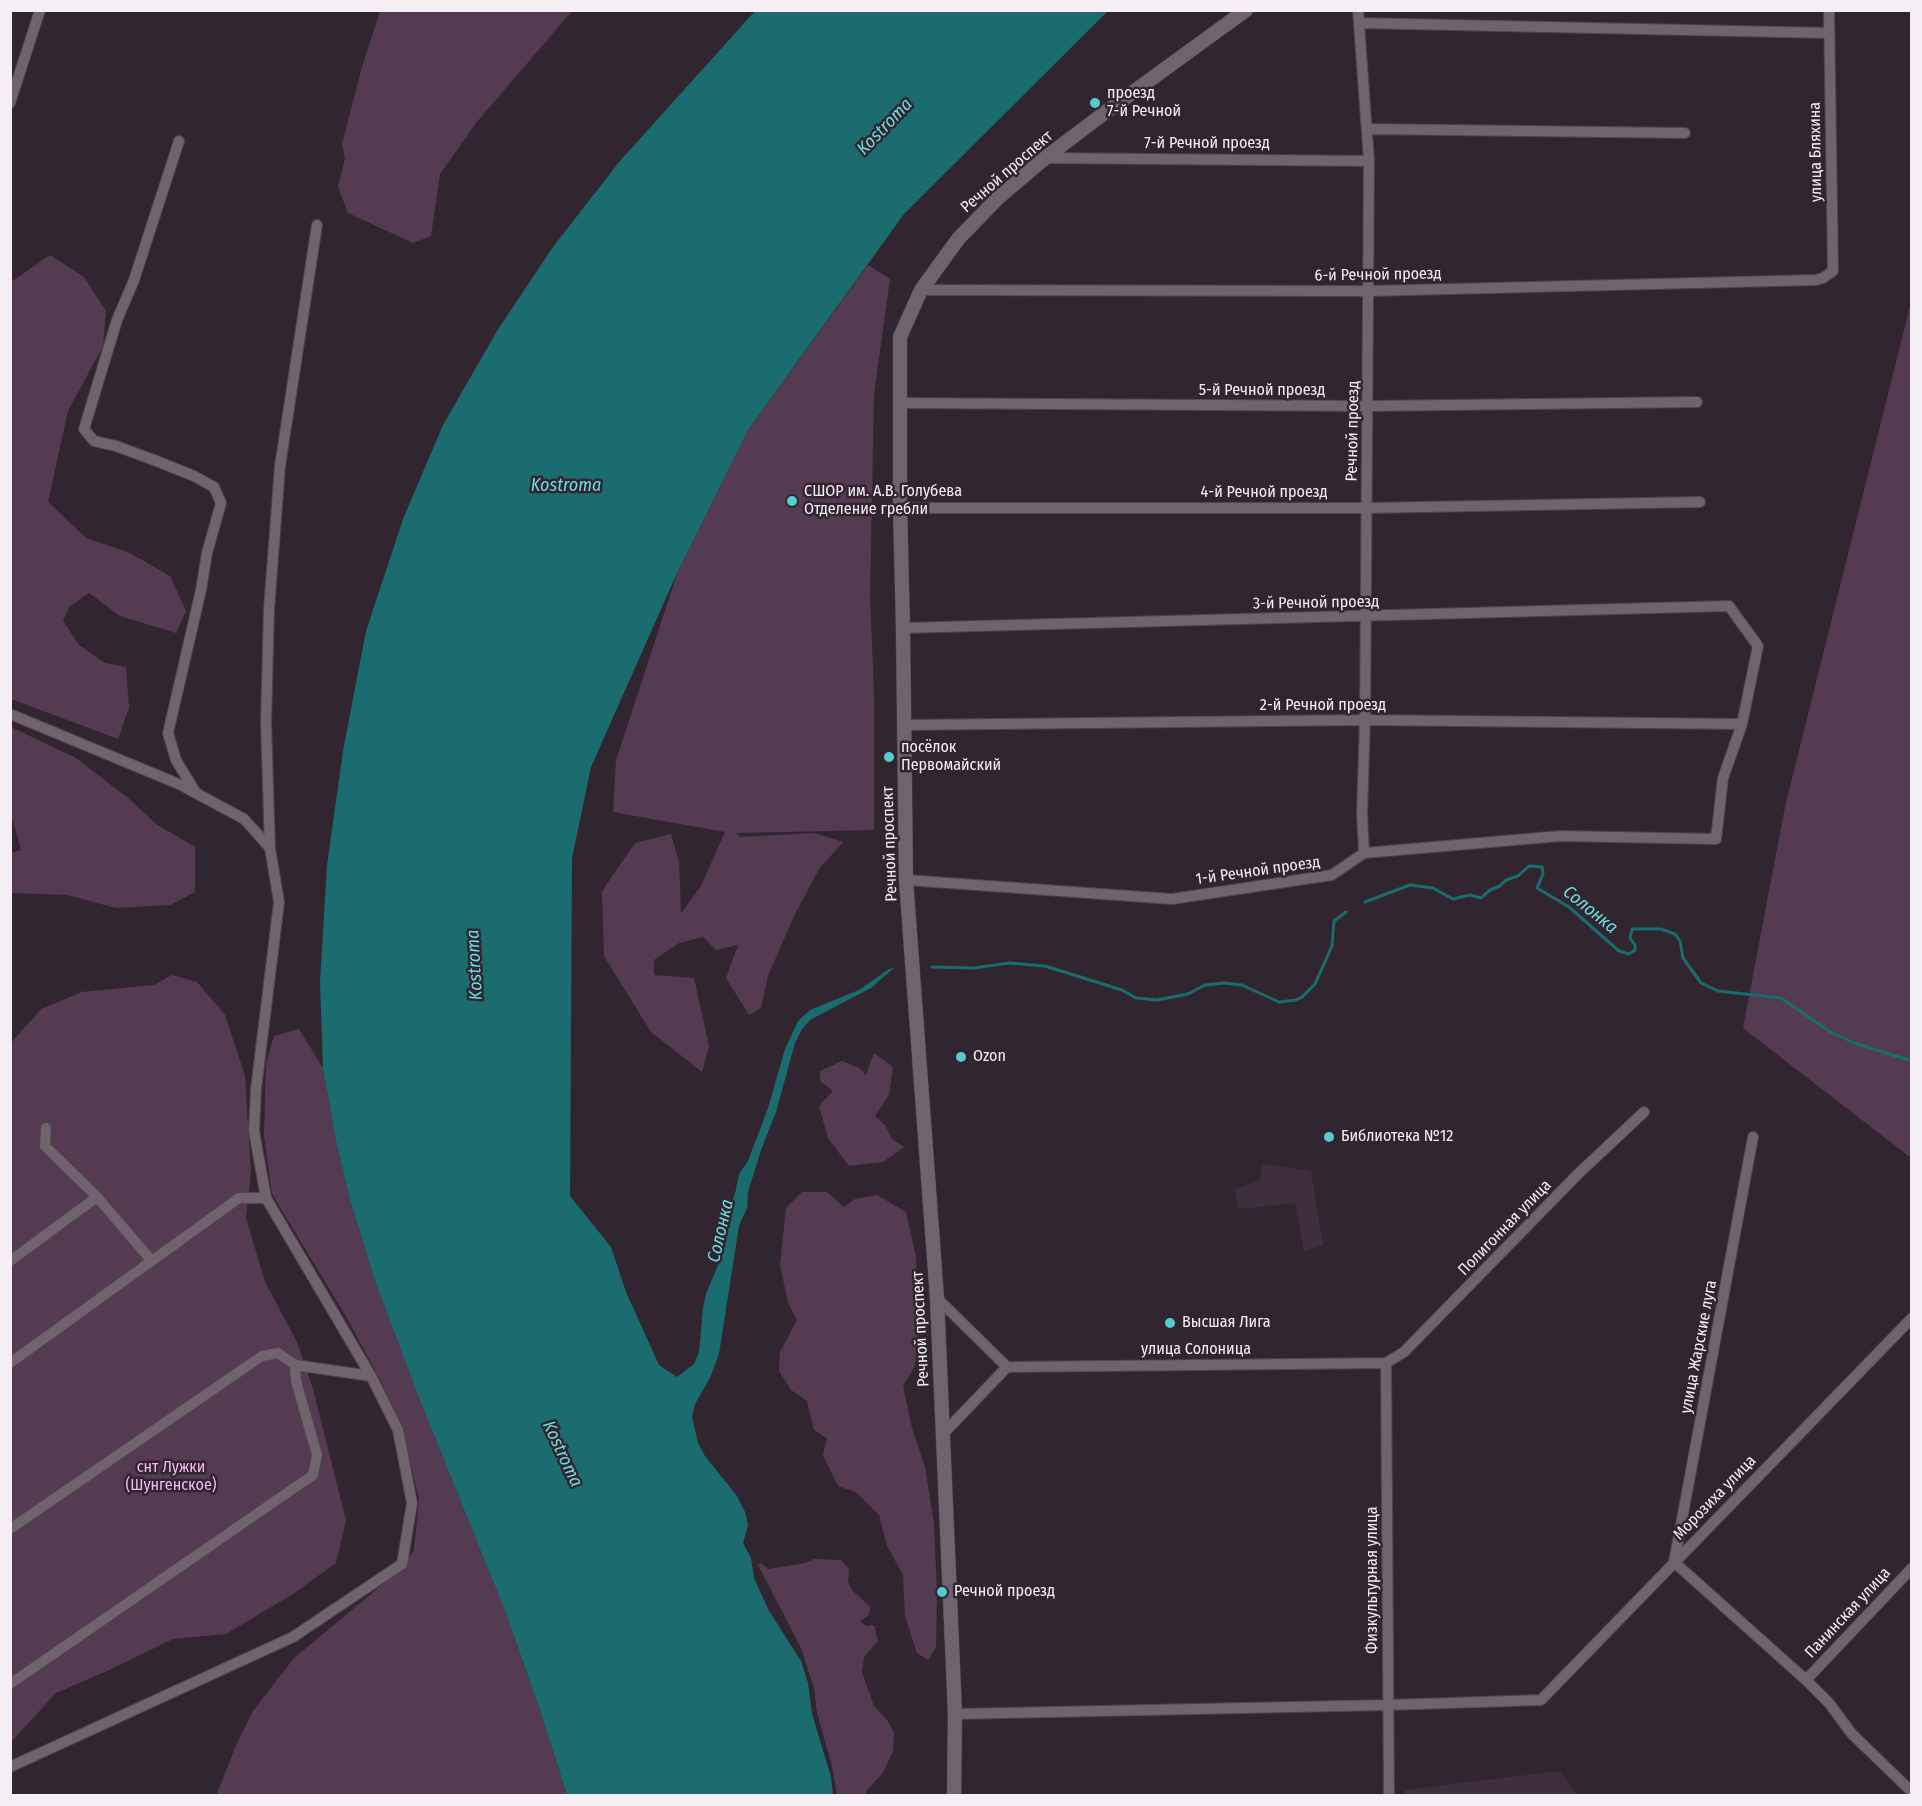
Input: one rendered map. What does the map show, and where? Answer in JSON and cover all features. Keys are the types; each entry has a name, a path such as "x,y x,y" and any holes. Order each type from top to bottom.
{"street":[{"path":"10,103 40,10"},
{"name":"Речной проспект","path":"954,1796 955,1714 937,1298 906,880 900,508 900,337 921,290 959,238 998,198 1045,158 1246,10"},
{"name":"Речной проезд","path":"1358,10 1369,161 1365,720 1362,813 1364,853"},
{"name":"улица Бляхина","path":"1829,10 1833,271"},
{"path":"1359,23 1829,33"},
{"path":"1368,129 1685,133"},
{"path":"179,141 134,280 117,320 84,429 94,441 154,460 214,487 221,502 207,553 201,590 168,733 176,760 196,794"},
{"name":"7-й Речной проезд","path":"1045,158 1369,161"},
{"path":"10,1767 293,1637 402,1564 412,1503 398,1430 371,1376 266,1198 254,1131 256,1089 279,902 270,848 266,723 269,609 280,466 317,225"},
{"name":"6-й Речной проезд","path":"921,290 1369,291 1815,280 1833,271"},
{"name":"5-й Речной проезд","path":"900,403 1368,406 1697,402"},
{"name":"4-й Речной проезд","path":"900,508 1367,508 1700,502"},
{"name":"3-й Речной проезд","path":"903,628 1729,606 1758,646 1742,724"},
{"path":"10,714 181,785 244,819 270,848"},
{"name":"2-й Речной проезд","path":"904,725 1365,720 1742,724"},
{"name":"1-й Речной проезд","path":"906,880 1172,899 1332,875 1364,853 1561,836 1716,839 1723,778 1742,724"},
{"name":"Полигонная улица","path":"1386,1364 1404,1353 1572,1181 1644,1112"},
{"path":"46,1128 45,1146 97,1197 151,1260"},
{"name":"улица Жарские луга","path":"1674,1562 1754,1137"},
{"path":"10,1261 97,1197"},
{"path":"10,1363 239,1198 266,1198"},
{"path":"937,1298 1007,1367 942,1435"},
{"name":"Морозиха улица","path":"1388,1705 1541,1700 1911,1318"},
{"path":"10,1529 262,1356 278,1353 295,1365 371,1376"},
{"name":"улица Солоница","path":"1007,1367 1386,1364"},
{"name":"Физкультурная улица","path":"1386,1364 1389,1796"},
{"path":"10,1684 313,1475 317,1455 296,1381 295,1365"},
{"path":"1674,1562 1806,1680 1829,1703 1852,1734 1911,1792"},
{"name":"Панинская улица","path":"1806,1680 1911,1568"},
{"path":"955,1714 1388,1705"}],"shaded area":[{"path":"1263,1164 1311,1171 1323,1245 1304,1251 1295,1203 1239,1209 1235,1190 1259,1180"},
{"path":"1560,1771 1578,1795 1405,1795 1405,1790"}],"green space":[{"path":"380,11 572,11 476,123 440,174 431,236 413,243 348,213 338,187 345,159 342,144 362,67"},
{"path":"50,255 84,277 106,311 103,346 68,411 48,502 86,538 130,553 170,576 186,611 176,633 120,616 89,593 69,607 63,621 79,645 105,663 126,667 129,708 118,739 11,699 11,282"},
{"name":"СШОР им. А.В. Голубева Отделение гребли","path":"868,265 890,279 874,394 870,598 874,692 874,830 736,833 740,837 814,833 843,842 819,869 794,916 768,976 761,1008 749,1015 726,978 738,945 716,950 703,937 679,943 654,960 654,975 694,978 709,1046 702,1072 651,1032 604,956 602,891 635,843 671,834 679,862 681,913 701,886 725,832 613,812 616,760 678,571 748,430"},
{"path":"1911,302 1912,1158 1743,1028 1785,807"},
{"path":"11,727 76,758 128,798 156,824 195,847 195,892 170,905 116,908 67,895 11,893 11,853 21,850 11,814"},
{"name":"снт Лужки (Шунгенское)","path":"172,975 197,982 225,1015 245,1076 251,1173 246,1218 265,1282 297,1342 313,1389 346,1520 336,1563 293,1594 226,1634 173,1639 56,1693 11,1742 11,1043 41,1009 82,992 154,985"},
{"path":"299,1029 323,1068 336,1141 350,1200 375,1281 415,1388 505,1611 567,1795 216,1796 237,1743 253,1711 294,1658 401,1569 414,1550 419,1499 402,1428 382,1383 348,1320 272,1194 264,1135 266,1063 274,1036"},
{"path":"874,1053 893,1067 889,1095 875,1116 885,1125 892,1139 904,1147 883,1162 849,1166 828,1138 819,1106 833,1091 820,1081 820,1071 842,1061 859,1068 866,1075"},
{"path":"802,1192 827,1192 844,1207 855,1199 877,1195 906,1212 916,1257 918,1332 915,1366 903,1386 912,1428 925,1467 934,1524 937,1592 936,1647 928,1660 917,1653 905,1616 903,1575 887,1546 879,1515 856,1492 838,1486 823,1455 827,1438 814,1430 807,1401 791,1390 779,1371 780,1352 797,1320 788,1303 780,1265 786,1208"},
{"path":"815,1559 841,1560 849,1569 848,1581 852,1590 870,1607 869,1615 860,1621 866,1626 874,1625 878,1641 864,1657 862,1672 874,1706 894,1732 893,1751 883,1773 866,1791 866,1795 837,1795 832,1766 817,1713 814,1688 801,1648 758,1565 761,1563 768,1569 805,1563"}],"water":[{"name":"Kostroma","path":"756,10 1108,11 904,214 748,430 678,571 591,767 572,858 570,1196 611,1247 626,1292 659,1365 677,1377 694,1364 699,1352 706,1294 721,1258 725,1221 735,1194 739,1174 748,1161 768,1108 785,1049 798,1021 810,1010 859,990 889,969 894,968 871,988 810,1020 795,1043 776,1112 748,1192 747,1208 739,1226 719,1354 710,1378 695,1404 692,1417 698,1443 705,1456 737,1496 745,1512 748,1525 743,1543 751,1558 754,1578 769,1611 801,1661 808,1683 812,1714 831,1777 833,1795 567,1795 505,1611 415,1388 375,1281 350,1200 336,1141 323,1068 320,982 327,865 343,751 366,631 403,519 443,425 497,331 553,247 619,162"}],"waterway":[{"name":"Солонка","path":"1365,902 1410,885 1433,888 1453,899 1470,895 1481,898 1506,880 1518,876 1529,866 1542,867 1543,874 1537,888 1569,907 1619,951 1629,954 1635,950 1635,945 1630,938 1632,929 1661,929 1675,934 1680,941 1683,958 1701,983 1718,991 1781,998 1829,1031 1854,1043 1912,1061"},
{"name":"Солонка","path":"932,967 974,968 1009,963 1045,966 1122,990 1136,998 1157,1000 1188,994 1205,985 1224,983 1242,985 1279,1002 1296,1000 1315,984 1332,946 1334,921 1346,912"}],"place":[{"name":"проезд 7-й Речной","path":"1095,103"},
{"name":"СШОР им. А.В. Голубева Отделение гребли","path":"792,501"},
{"name":"посёлок Первомайский","path":"889,757"},
{"name":"Ozon","path":"961,1057"},
{"name":"Библиотека №12","path":"1329,1137"},
{"name":"Высшая Лига","path":"1170,1323"},
{"name":"Речной проезд","path":"942,1592"}]}
